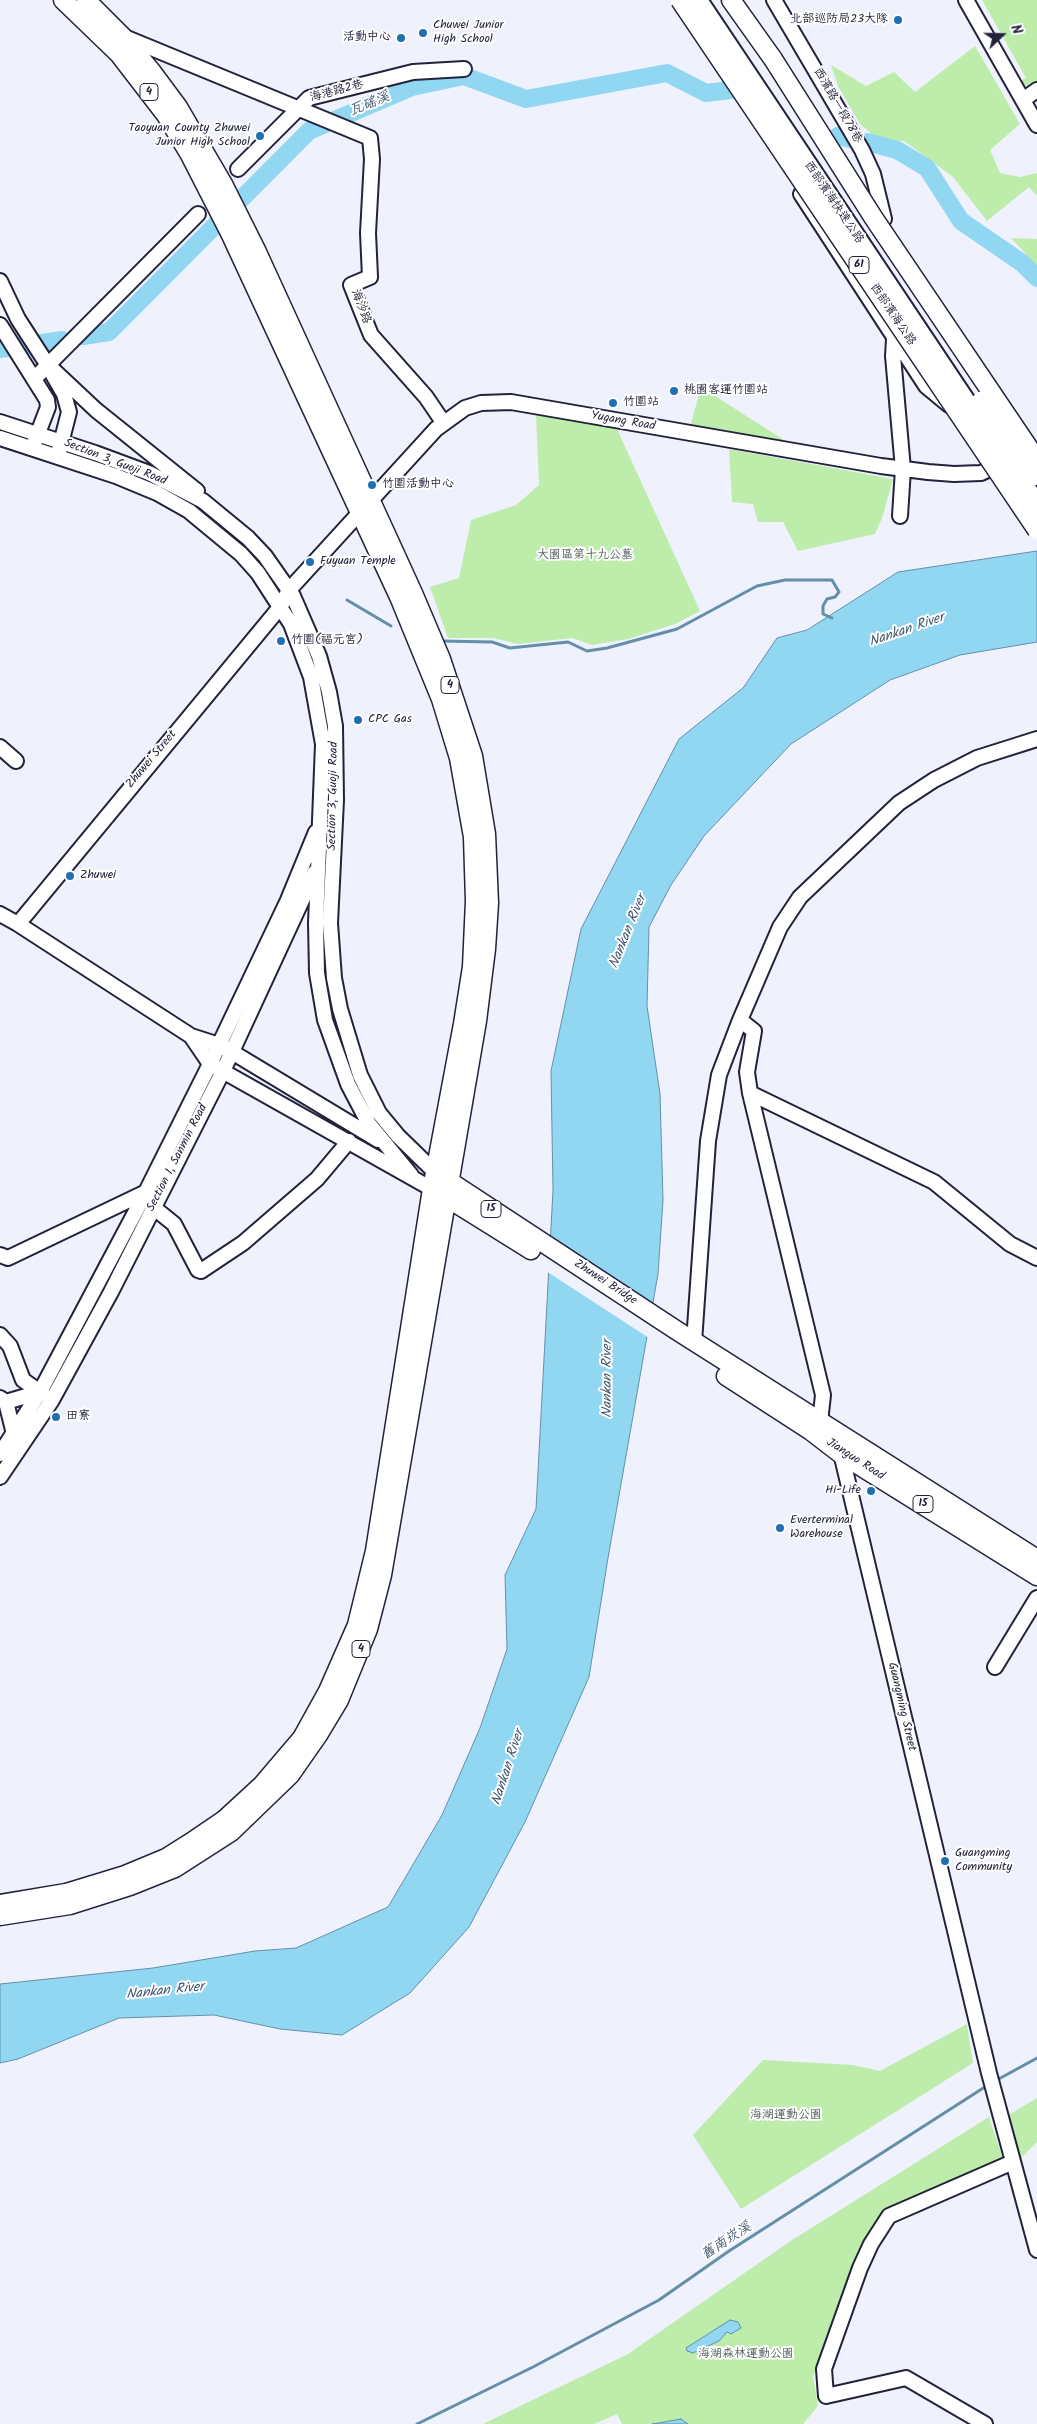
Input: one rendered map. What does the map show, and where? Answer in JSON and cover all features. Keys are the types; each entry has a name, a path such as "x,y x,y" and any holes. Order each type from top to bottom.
{"highway":[{"name":"西部濱海快速公路","path":"696,0 996,449 1037,506"},
{"name":"西部濱海快速公路","path":"713,0 948,353 1037,482"}],"main road":[{"name":"4","path":"63,0 114,38"},
{"name":"4","path":"0,1904 66,1892 125,1875 166,1858 224,1820 262,1784 302,1738 328,1691 357,1625 375,1551 440,1185 477,1021 486,949 489,903 486,834 481,791 465,727 441,659 365,507 238,230 178,107 114,38 86,0"},
{"name":"西部濱海公路","path":"678,0 1037,530"},
{"path":"731,0 773,59 1029,457"},
{"name":"4","path":"0,1916 70,1905 130,1886 175,1868 231,1832 290,1775 318,1735 339,1700 354,1667 368,1629 382,1575 440,1185"},
{"name":"Zhuwei Bridge","path":"440,1185 675,1336"},
{"name":"Jianguo Road","path":"675,1336 694,1342 1037,1559"},
{"name":"Jianguo Road","path":"675,1336 841,1454 1037,1576"}],"street":[{"path":"678,0 894,340 926,386 966,419 999,465"},
{"name":"西濱路一段78巷","path":"774,0 862,150 873,174 884,219"},
{"path":"966,0 1037,125"},
{"path":"114,38 303,109"},
{"path":"773,59 808,99 960,341 986,403 1029,457"},
{"name":"海港路2巷","path":"238,169 303,109 309,98 414,72 464,69"},
{"path":"1023,100 1037,90"},
{"name":"海沙路","path":"303,109 370,138 372,159 368,233 370,276 351,286 370,335 426,396 443,422"},
{"path":"34,379 44,359 198,214"},
{"path":"0,281 18,319 44,359 68,405 67,424 58,456"},
{"path":"1,328 20,359 44,392 48,407 33,449"},
{"path":"894,340 893,356 903,469 900,516"},
{"path":"44,359 96,410 197,491 203,500"},
{"name":"Yugang Road","path":"285,598 443,422 465,408 481,403 511,402 903,469 954,474 981,472 1029,457 1037,447"},
{"name":"Section 3, Guoji Road","path":"0,422 148,473 203,500 265,556 285,598 319,656 329,692 335,726 337,760 330,923 331,950 340,1009 349,1042 360,1075 380,1113 440,1185"},
{"name":"Section 3, Guoji Road","path":"0,438 116,476 158,493 189,511 241,554 285,598 311,677 323,744 316,923 317,965 325,1020 348,1084 369,1124 411,1176"},
{"name":"Zhuwei Street","path":"18,924 285,598"},
{"path":"694,1342 708,1141 719,1075 740,1020 780,927 800,897 855,842 899,803 934,780 977,758 1037,739"},
{"path":"0,747 16,761"},
{"name":"Section 1, Sanmin Road","path":"0,1477 52,1400 154,1207 216,1067 219,1045 288,900 320,822"},
{"name":"Section 1, Sanmin Road","path":"0,1454 12,1423 40,1392 146,1192 216,1067 232,1052 319,865 334,828"},
{"path":"0,914 191,1036 219,1045 232,1052 386,1145 440,1185"},
{"path":"740,1020 754,1031 747,1072 750,1093 823,1395 828,1427"},
{"path":"191,1036 216,1067 411,1176 440,1185"},
{"path":"750,1093 934,1182 1010,1244 1037,1258"},
{"path":"154,1207 174,1224 198,1270 201,1271 243,1242 316,1179 349,1141"},
{"path":"0,1255 8,1258 146,1192"},
{"path":"0,1335 10,1346 23,1380 52,1400"},
{"path":"12,1423 3,1400 40,1392"},
{"name":"Guangming Street","path":"828,1427 841,1454 989,2073 1037,2250"},
{"path":"995,1668 1037,1598"},
{"path":"985,2424 906,2378 826,2396 824,2369 871,2244 889,2216 1013,2162"}],"green space":[{"path":"982,0 1037,0 1037,83 1028,86 1019,82 1026,78"},
{"path":"975,46 1020,124 990,150 1000,173 1020,177 1037,173 1037,196 1029,187 987,221 953,177 904,141 879,140 860,124 838,86 831,65 866,86 894,72 915,92"},
{"path":"1011,238 1037,239 1037,266"},
{"path":"701,387 787,442 690,427"},
{"name":"大園區第十九公墓","path":"536,414 617,429 700,611 675,624 628,639 592,645 572,638 518,644 493,638 448,638 430,587 459,578 471,520 516,505 539,485"},
{"path":"729,449 893,479 882,518 875,534 798,551 783,522 758,522 753,504 732,502"},
{"name":"海湖運動公園","path":"967,2024 973,2063 741,2209 693,2135 763,2060 853,2065 880,2071"},
{"path":"1037,2098 1037,2142 1017,2162 1007,2116"},
{"name":"海湖森林運動公園","path":"989,2117 1003,2159 885,2215 871,2235 813,2376 818,2406 803,2424 622,2424 617,2414 594,2424 483,2424 628,2354 792,2240"}],"water":[{"name":"Nankan River","path":"1037,551 1037,642 960,655 890,680 791,744 704,836 671,885 649,927 647,1006 660,1094 663,1200 658,1274 589,1677 525,1822 469,1927 410,1993 342,2035 280,2029 214,2015 119,2018 18,2059 0,2063 0,1984 153,1968 255,1951 296,1948 388,1907 442,1815 480,1728 507,1649 505,1575 536,1509 553,1190 551,1071 581,929 679,739 743,688 777,638 807,630 898,572"},
{"path":"730,2320 738,2322 741,2328 731,2334 727,2332 719,2341 693,2353 687,2351 686,2348"},
{"path":"681,2419 688,2424 653,2424"}],"pier":[{"path":"548,1239 655,1307 649,1338 546,1271"}],"waterway":[{"name":"瓦磘溪","path":"83,336 109,332 309,131 412,87 464,76 526,99 667,73 706,93 730,90"},
{"path":"838,136 851,139"},
{"path":"867,142 897,150 927,168 961,221 1022,263 1037,278"},
{"name":"瓦磘溪","path":"0,349 62,340"},
{"path":"440,641 492,642 510,648 568,642 587,651 607,648 677,629 757,586 785,580 832,580 839,592 835,597 827,599 823,606 823,614 832,618"},
{"path":"347,600 391,626"},
{"name":"舊南崁溪","path":"995,2081 1037,2058"},
{"name":"舊南崁溪","path":"417,2424 533,2367 659,2300 729,2251 988,2085"}],"place":[{"name":"北部巡防局23大隊","path":"898,20"},
{"name":"Chuwei Junior High School","path":"423,33"},
{"name":"活動中心","path":"401,38"},
{"name":"Taoyuan County Zhuwei Junior High School","path":"260,136"},
{"name":"桃園客運竹圍站","path":"674,391"},
{"name":"竹圍站","path":"613,403"},
{"name":"竹圍活動中心","path":"372,485"},
{"name":"Fuyuan Temple","path":"310,562"},
{"name":"竹圍(福元宮)","path":"281,641"},
{"name":"CPC Gas","path":"358,720"},
{"name":"Zhuwei","path":"70,876"},
{"name":"田寮","path":"56,1417"},
{"name":"Hi-Life","path":"871,1491"},
{"name":"Everterminal Warehouse","path":"780,1528"},
{"name":"Guangming Community","path":"945,1861"}]}
